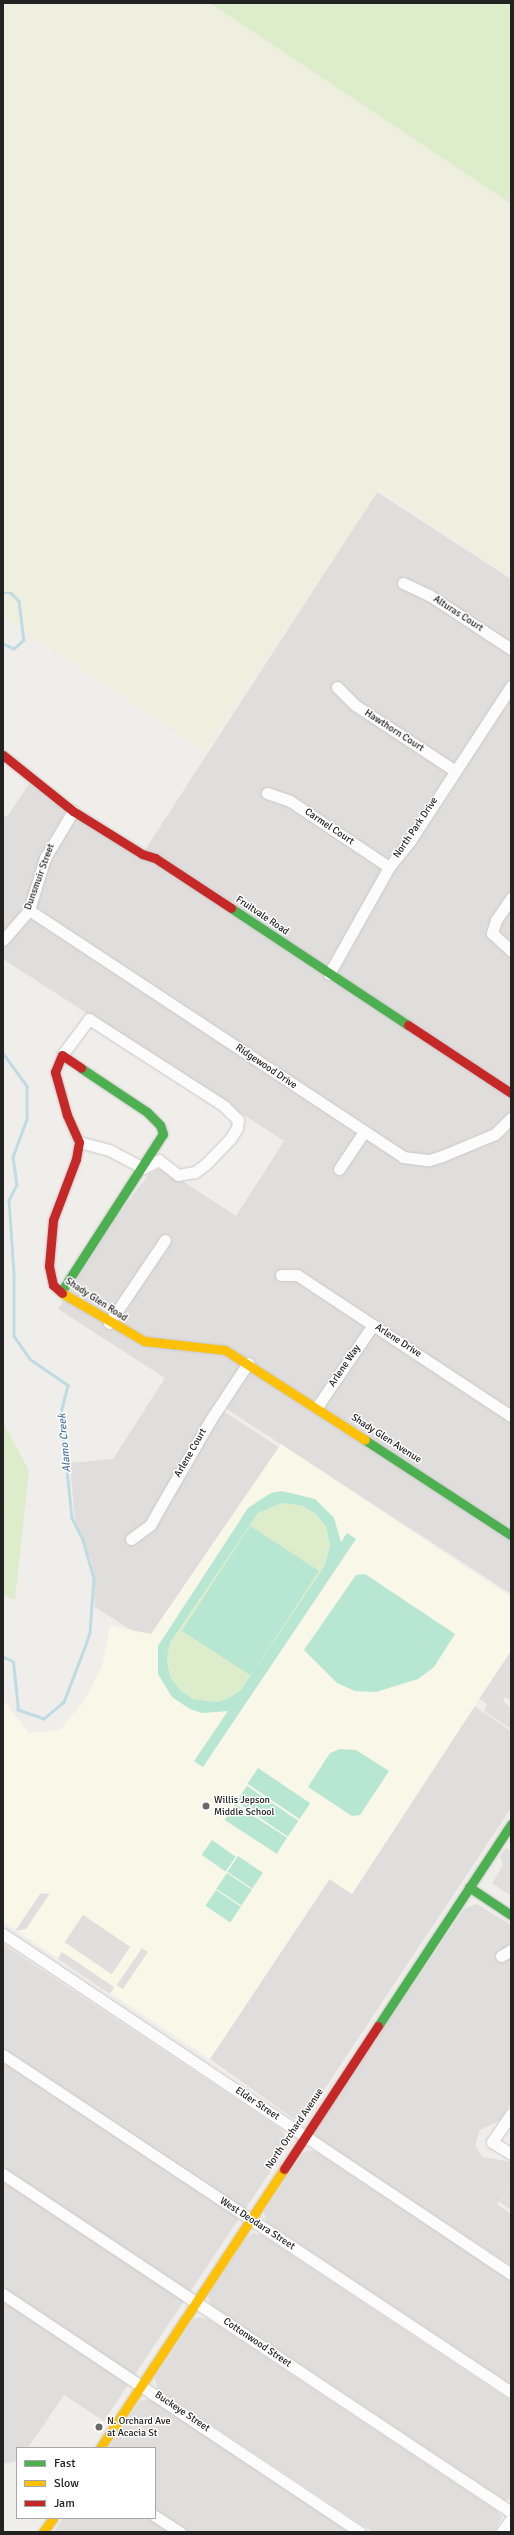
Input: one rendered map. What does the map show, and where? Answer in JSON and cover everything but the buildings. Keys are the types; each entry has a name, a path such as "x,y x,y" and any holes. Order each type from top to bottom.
{"street":[{"name":"Alturas Court","path":"403,583 430,595 511,649"},
{"name":"North Park Drive","path":"329,974 389,867 410,841 454,770 511,686"},
{"name":"Hawthorn Court","path":"337,687 355,705 454,770"},
{"name":"Fruitvale Road","path":"3,755 73,811 142,854 155,858 511,1093"},
{"name":"Carmel Court","path":"267,793 290,801 389,867"},
{"name":"Dunsmuir Street","path":"3,940 30,910 45,858 73,811"},
{"path":"511,898 496,920 492,933 511,951"},
{"name":"Ridgewood Drive","path":"30,910 404,1157 429,1160 494,1134 511,1118"},
{"path":"89,1019 224,1106 238,1120 237,1128 230,1139 195,1172 178,1175 159,1160 142,1168 109,1150 79,1142 67,1115 55,1072 62,1055 89,1019"},
{"path":"61,1292 94,1238 160,1140 162,1134 160,1125 147,1112 62,1055"},
{"path":"339,1169 364,1132"},
{"name":"Shady Glen Road","path":"79,1142 76,1159 53,1220 49,1266 52,1285 109,1323 144,1341 204,1346 225,1350 248,1362"},
{"path":"109,1323 165,1240"},
{"name":"Arlene Drive","path":"282,1274 297,1275 511,1416"},
{"name":"Arlene Way","path":"317,1407 373,1325"},
{"name":"Shady Glen Avenue","path":"248,1362 511,1535"},
{"name":"Arlene Court","path":"131,1539 150,1526 211,1419 248,1362"},
{"name":"North Orchard Avenue","path":"101,2447 139,2384 511,1824"},
{"path":"469,1887 511,1915"},
{"name":"Elder Street","path":"3,1934 511,2274"},
{"path":"501,1956 511,1950"},
{"name":"West Deodara Street","path":"3,2056 511,2392"},
{"path":"511,2114 492,2142 511,2154"},
{"name":"Cottonwood Street","path":"3,2174 511,2512"},
{"name":"Buckeye Street","path":"3,2294 360,2532"},
{"path":"156,2517 180,2532"},
{"path":"44,2532 52,2519"},
{"path":"502,2532 511,2519"}],"shaded area":[{"path":"377,492 511,579 511,1594 216,1402 214,1405 280,1448 153,1644 95,1607 92,1563 75,1523 70,1463 113,1459 165,1378 58,1309 116,1218 148,1175 158,1169 166,1170 236,1216 284,1141 3,959 3,815 7,817 29,784 141,856"},
{"name":"Willis Jepson Middle School","path":"281,1444 511,1597 511,1651 352,1894 329,1879 210,2059 3,1922 3,1700 29,1733 60,1730 84,1701 102,1666 110,1626 151,1634"},
{"path":"511,1651 511,1701 505,1697 503,1701 511,1708 511,1729 484,1711 487,1704 479,1699"},
{"path":"474,1706 511,1731 511,1808 306,2117 294,2119 210,2059 330,1879 352,1894"},
{"path":"506,1848 511,1851 511,1896 492,1883 503,1865 500,1857"},
{"path":"50,1893 26,1929 15,1931 40,1894"},
{"path":"477,1904 511,1925 511,2103 499,2121 480,2130 475,2145 482,2157 511,2162 511,2184 497,2204 511,2214 511,2266 318,2139 314,2133 464,1909"},
{"path":"83,1915 130,1947 112,1974 65,1942"},
{"path":"3,1944 281,2129 288,2140 286,2148 104,2421 64,2395 29,2447 16,2447 16,2461 3,2464"},
{"path":"142,1948 148,1952 123,1989 117,1985"},
{"path":"62,1952 114,1987 110,1994 58,1959"},
{"path":"308,2150 317,2152 511,2281 511,2385 266,2222 264,2212 302,2154"},
{"path":"511,2183 511,2210 499,2202"},
{"path":"253,2233 262,2235 511,2401 511,2500 504,2500 211,2305 208,2297 247,2237"},
{"path":"199,2317 210,2320 496,2510 502,2517 495,2532 373,2532 165,2394 157,2388 155,2378 193,2320"},
{"path":"146,2399 154,2401 351,2532 54,2532 62,2519 156,2519 156,2447 109,2447 140,2401"}],"green space":[{"path":"3,3 210,3 511,204 511,577 379,490 205,752 3,617"},
{"path":"210,3 511,3 511,204"},
{"path":"3,1422 29,1471 15,1600 3,1595"},
{"path":"282,1491 315,1499 334,1518 341,1542 347,1533 356,1539 203,1767 194,1761 228,1711 202,1713 190,1709 172,1697 158,1674 158,1646 248,1508 271,1493","holes":["282,1503 303,1506 317,1515 326,1527 330,1545 325,1565 241,1690 229,1698 216,1702 193,1699 181,1691 170,1677 167,1659 170,1643 258,1513"]},
{"path":"282,1503 303,1506 317,1515 326,1527 330,1545 325,1565 241,1690 229,1698 216,1702 193,1699 181,1692 170,1677 167,1659 170,1643 258,1513"},
{"path":"250,1526 319,1571 251,1675 182,1631"},
{"path":"365,1574 455,1634 434,1667 418,1679 376,1692 355,1691 337,1683 304,1650 356,1575"},
{"path":"340,1749 356,1750 389,1771 360,1815 352,1816 308,1787 330,1753"},
{"path":"258,1768 310,1803 300,1819 247,1784"},
{"path":"247,1786 298,1821 288,1836 236,1802"},
{"path":"235,1804 287,1838 277,1854 225,1820"},
{"path":"212,1840 236,1857 225,1871 202,1855"},
{"path":"238,1856 263,1873 252,1889 227,1872"},
{"path":"227,1873 252,1890 241,1906 216,1889"},
{"path":"216,1890 241,1907 230,1923 205,1906"}],"waterway":[{"name":"Alamo Creek","path":"3,593 11,593 19,601 24,640 14,649 3,644"},
{"name":"Alamo Creek","path":"3,1053 27,1086 27,1119 13,1157 17,1185 9,1200 14,1273 14,1336 30,1359 68,1385 61,1413 72,1518 83,1540 94,1578 90,1633 84,1650 64,1702 44,1719 18,1710 13,1662 3,1657"}],"traffic: fast":[{"path":"231,908 408,1025"},
{"path":"61,1292 163,1134 160,1125 147,1112 81,1068"},
{"path":"365,1440 511,1535"},
{"path":"378,2026 511,1824"},
{"path":"469,1887 511,1915"}],"traffic: slow":[{"path":"62,1293 144,1341 225,1350 365,1440"},
{"path":"101,2447 284,2169"},
{"path":"43,2532 52,2519"}],"traffic: jam":[{"path":"3,755 73,811 142,854 155,858 231,908"},
{"path":"408,1025 511,1093"},
{"path":"62,1293 53,1285 49,1266 53,1220 76,1159 79,1142 67,1115 55,1072 62,1055 81,1068"},
{"path":"284,2169 378,2026"}],"place":[{"name":"Willis Jepson Middle School","path":"206,1806"},
{"name":"N. Orchard Ave at Acacia St","path":"99,2427"}]}
